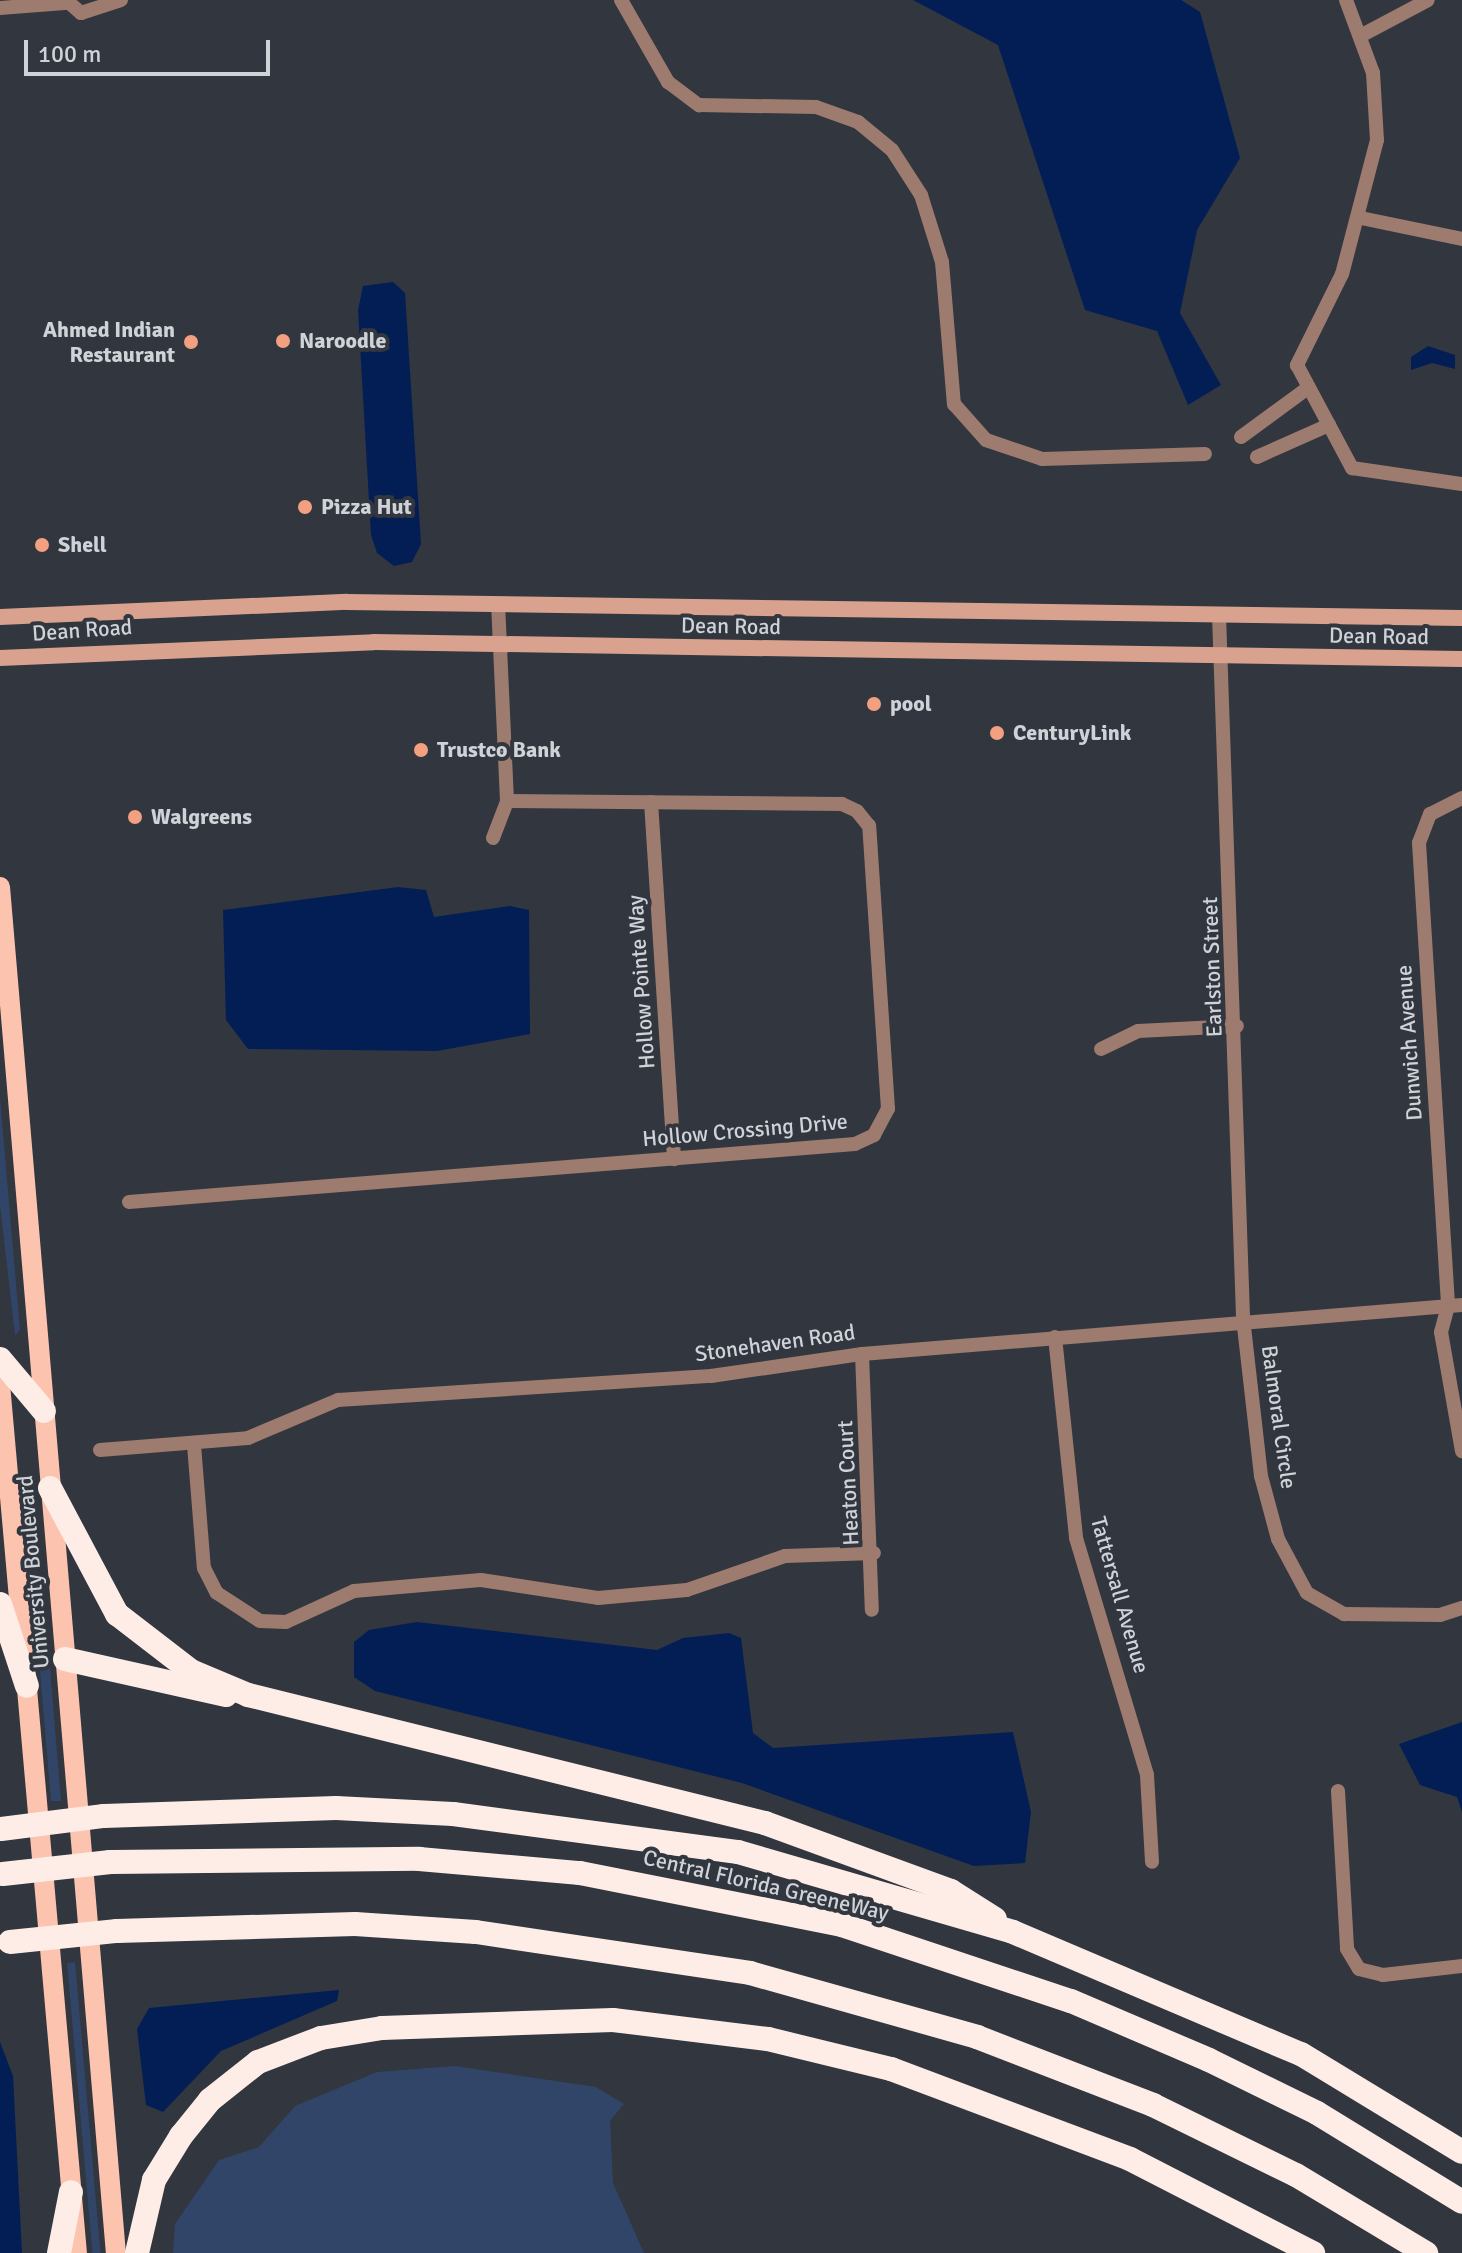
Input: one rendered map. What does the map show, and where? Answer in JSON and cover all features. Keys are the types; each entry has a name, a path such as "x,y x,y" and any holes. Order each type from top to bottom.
{"highway":[{"path":"0,1359 44,1411"},
{"path":"50,1488 90,1574 129,1627 181,1666 248,1695 765,1823 967,1897 1013,1932"},
{"path":"0,1604 27,1686"},
{"path":"65,1659 213,1695 248,1695"},
{"path":"0,1829 104,1816 336,1808 621,1832 738,1852 1013,1932 1301,2054 1462,2152"},
{"name":"Central Florida GreeneWay","path":"2,1874 110,1862 419,1859 594,1875 842,1925 1071,2001 1209,2060 1317,2113 1462,2202"},
{"path":"5,1943 117,1931 431,1929 750,1973 977,2037 1153,2105 1296,2175 1426,2253"},
{"path":"137,2253 154,2180 181,2136 210,2100 258,2062 321,2038 382,2028 613,2020 768,2039 891,2069 1130,2159 1313,2253"},
{"path":"59,2253 71,2192"}],"main road":[{"name":"Dean Road","path":"0,617 262,603 1462,618"},
{"name":"Dean Road","path":"0,658 213,645 500,644 1462,659"},
{"name":"University Boulevard","path":"0,887 116,2253"},
{"name":"University Boulevard","path":"0,1384 77,2253"}],"street":[{"path":"0,8 66,1 81,13 121,0"},
{"path":"621,0 668,82 699,105 816,107 858,122 892,150 921,195 942,262 954,404 986,440 1042,459 1205,454"},
{"path":"1346,0 1364,34 1377,140 1361,218 1297,365 1352,468 1462,484"},
{"path":"1364,34 1428,0"},
{"path":"1361,218 1462,239"},
{"path":"1241,437 1309,387"},
{"path":"1257,457 1329,425"},
{"path":"493,838 507,801 498,604"},
{"name":"Earlston Street","path":"1219,615 1237,1026 1243,1318"},
{"name":"Dunwich Avenue","path":"1455,1306 1419,843 1430,814 1462,798"},
{"name":"Hollow Crossing Drive","path":"129,1202 855,1144 874,1135 888,1109 863,819 842,804 507,801"},
{"name":"Hollow Pointe Way","path":"651,802 674,1159"},
{"path":"1101,1049 1138,1031 1237,1026"},
{"path":"1455,1306 1441,1332 1462,1451"},
{"name":"Stonehaven Road","path":"100,1450 194,1445 248,1438 338,1400 711,1376 862,1354 1243,1318 1455,1306"},
{"name":"Balmoral Circle","path":"1243,1318 1261,1476 1278,1539 1307,1593 1344,1614 1440,1615 1462,1608"},
{"name":"Tattersall Avenue","path":"1055,1337 1076,1538 1147,1775 1152,1862"},
{"name":"Heaton Court","path":"862,1354 874,1553 872,1610"},
{"path":"194,1445 204,1568 217,1593 260,1621 286,1622 354,1591 481,1580 598,1598 687,1590 785,1556 874,1553"},
{"path":"1338,1791 1347,1949 1359,1969 1383,1975 1462,1966"}],"shaded area":[{"path":"913,0 1181,0 1200,12 1240,158 1197,230 1180,313 1221,385 1188,405 1157,331 1085,310 998,45"},
{"path":"393,282 405,293 421,544 412,562 394,566 377,553 371,535 358,310 363,286"},
{"path":"1428,346 1455,355 1455,369 1432,363 1411,370 1411,357"},
{"path":"398,887 426,890 434,917 510,906 529,910 530,1034 437,1051 248,1049 226,1020 223,910"},
{"path":"0,1098 20,1330 15,1335 0,1205"},
{"path":"28,1529 45,1608 61,1801 51,1801"},
{"path":"417,1622 657,1650 683,1638 729,1633 741,1638 753,1733 773,1748 1013,1732 1031,1812 1025,1863 974,1866 742,1783 375,1691 354,1677 354,1642 369,1630"},
{"path":"1462,1722 1462,1812 1457,1797 1420,1785 1399,1744"},
{"path":"75,1962 100,2253 92,2253 67,1963"},
{"path":"339,1990 337,2001 221,2051 163,2112 146,2105 137,2029 149,2008"},
{"path":"0,2042 13,2076 22,2253 0,2253"},
{"path":"455,2066 596,2087 624,2104 610,2121 613,2183 644,2253 173,2253 175,2224 219,2160 259,2147 295,2106 377,2072"}],"place":[{"name":"Naroodle","path":"283,341"},
{"name":"Ahmed Indian Restaurant","path":"191,342"},
{"name":"Pizza Hut","path":"305,507"},
{"name":"Shell","path":"42,545"},
{"name":"pool","path":"874,704"},
{"name":"CenturyLink","path":"997,733"},
{"name":"Trustco Bank","path":"421,750"},
{"name":"Walgreens","path":"135,817"}]}
